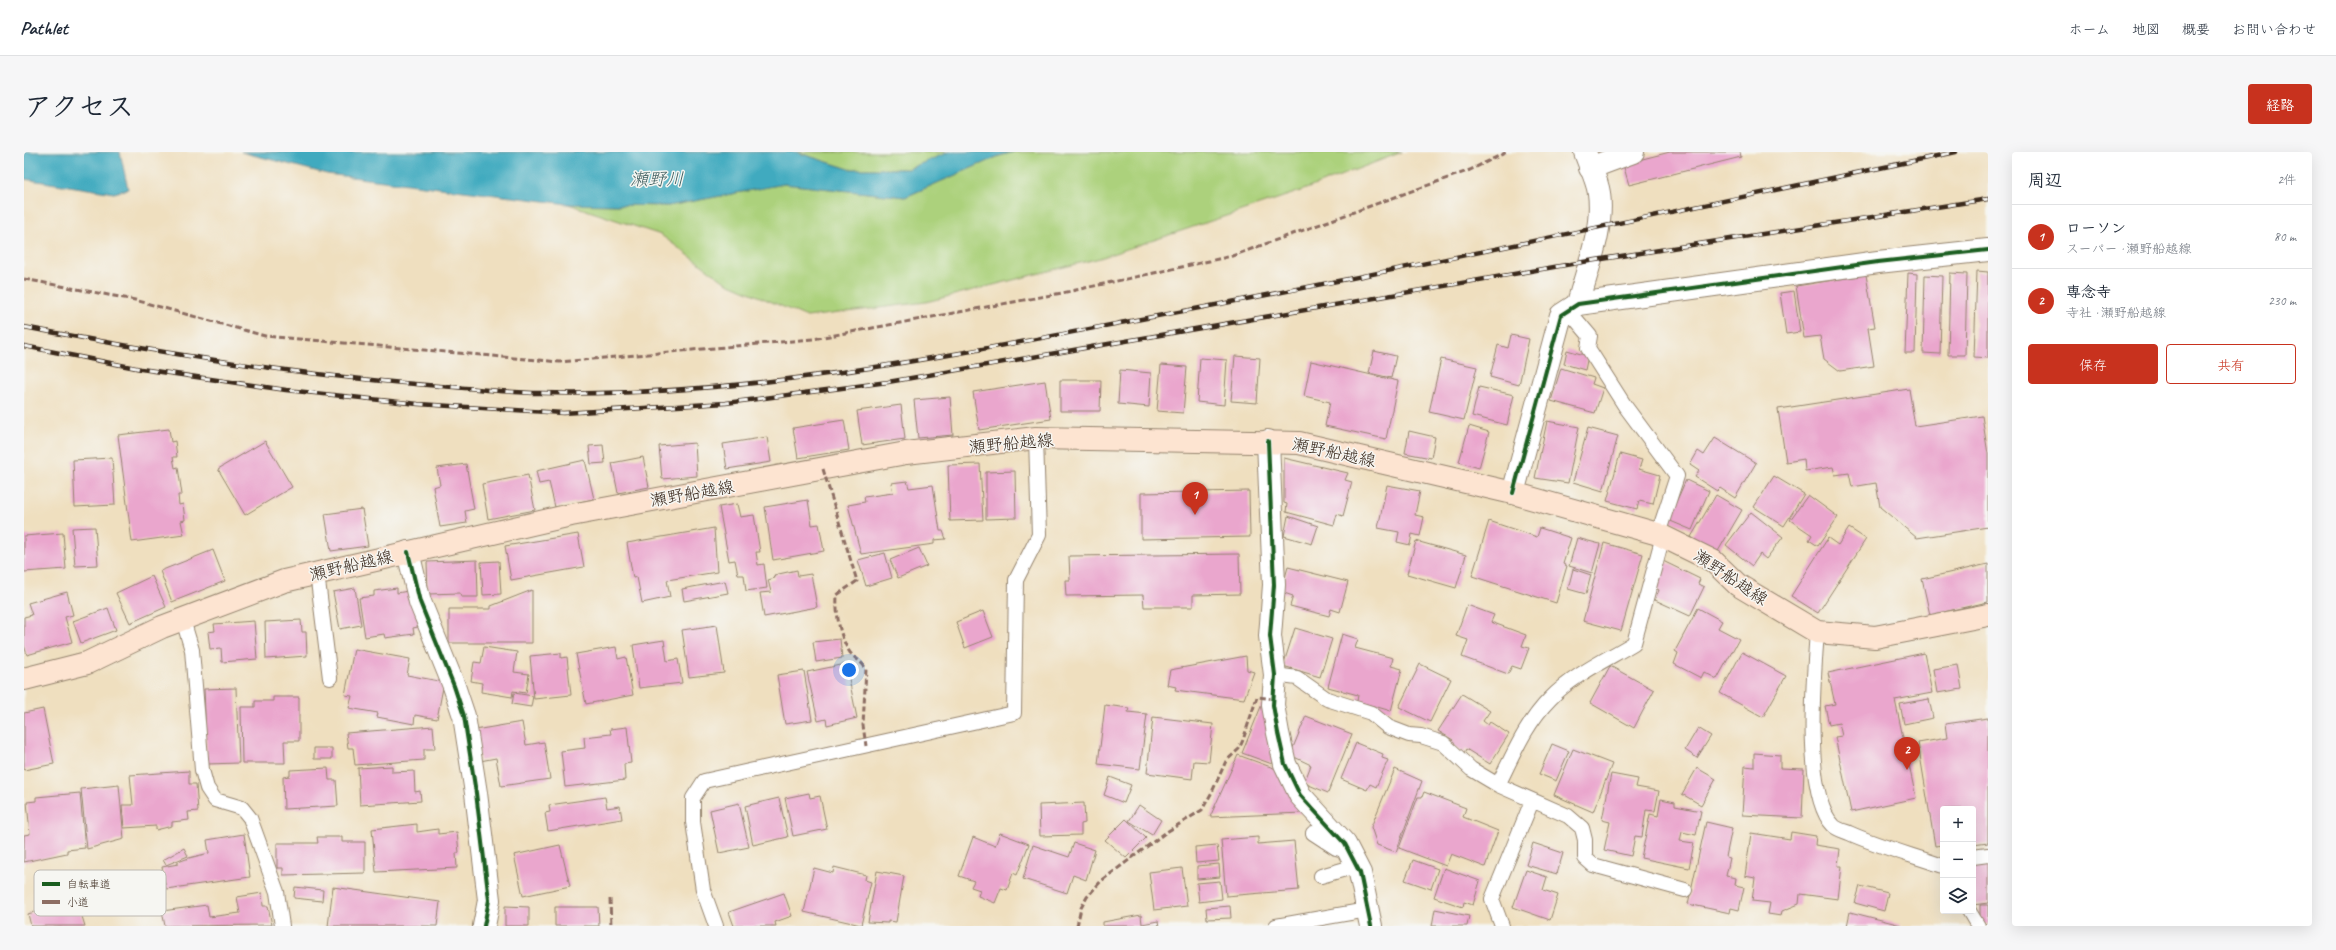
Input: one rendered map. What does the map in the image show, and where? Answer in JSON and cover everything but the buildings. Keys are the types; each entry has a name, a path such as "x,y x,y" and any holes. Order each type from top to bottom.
{"main road":[{"name":"瀬野船越線","path":"24,680 87,663 162,627 284,581 317,573 570,515 906,454 1036,438 1298,442 1513,493 1660,535 1713,561 1738,585 1818,632 1875,637 1988,615"}],"street":[{"path":"1573,307 1596,236 1600,210 1599,191 1587,160 1633,152"},
{"path":"1513,493 1561,315 1573,307 1878,262 1988,250"},
{"path":"1268,441 1274,585 1270,636 1275,675 1273,705 1285,764 1300,794 1345,844 1360,873 1369,918"},
{"path":"408,552 420,602 454,686 464,716 476,793 489,900 484,926"}],"lane":[{"path":"1498,785 1527,729 1551,698 1578,677 1634,643 1660,535 1677,476 1621,400 1588,348 1590,336 1573,307"},
{"path":"716,926 702,890 692,798 704,781 1014,713 1016,580 1039,535 1036,438"},
{"path":"317,573 330,678"},
{"path":"183,620 192,650 202,770 207,788 216,800 242,808 250,818 277,892 282,926"},
{"path":"1818,632 1812,712 1818,786 1824,812 1833,826 1878,847 1940,865"},
{"path":"1275,675 1297,678 1327,699 1371,713 1388,727 1409,735 1421,736 1443,743 1471,769 1498,785 1568,816 1582,828 1585,840 1584,858 1592,865 1685,890"},
{"path":"1502,926 1492,899 1532,801"},
{"path":"1313,833 1352,858 1321,876"},
{"path":"1976,857 1988,855"},
{"path":"1971,914 1978,926"},
{"path":"1276,926 1369,918"}],"green space":[{"path":"796,152 949,152 908,169 849,169"},
{"path":"1014,152 1402,152 1298,192 1100,258 926,302 807,317 725,282 661,235 568,204 668,206 784,184 905,197 999,156"}],"water":[{"path":"24,152 120,152 128,189 114,193 24,179"},
{"name":"瀬野川","path":"241,152 796,152 849,169 908,169 949,152 1014,152 999,156 905,197 784,184 668,206 568,204 327,174"}],"railway":[{"path":"24,327 237,363 291,371 399,383 530,393 615,393 690,389 765,382 840,372 989,348 1444,259 1956,152"},
{"path":"24,346 141,369 286,390 418,404 563,413 726,403 888,382 1589,261 1988,199"}],"marked path":[{"path":"24,279 135,300 265,336 560,362 813,339 1062,293 1232,256 1470,170 1507,152"},
{"path":"823,469 857,581 837,595 837,610 839,624 846,645 851,653 866,669 863,725 866,746"},
{"path":"1077,926 1081,908 1087,897 1101,881 1165,833 1202,810 1226,761 1239,749 1257,697 1274,699"},
{"path":"610,899 611,926"}],"cycle path":[{"path":"1513,493 1561,315 1578,304 1878,262 1988,250"},
{"path":"1268,441 1274,585 1270,636 1275,675 1273,705 1278,733 1285,764 1300,795 1345,844 1360,873 1371,926"},
{"path":"408,552 420,602 454,686 464,716 476,793 489,900 484,926"}],"place":[{"name":"ローソン","path":"1195,515"},
{"name":"専念寺","path":"1907,770"}]}
